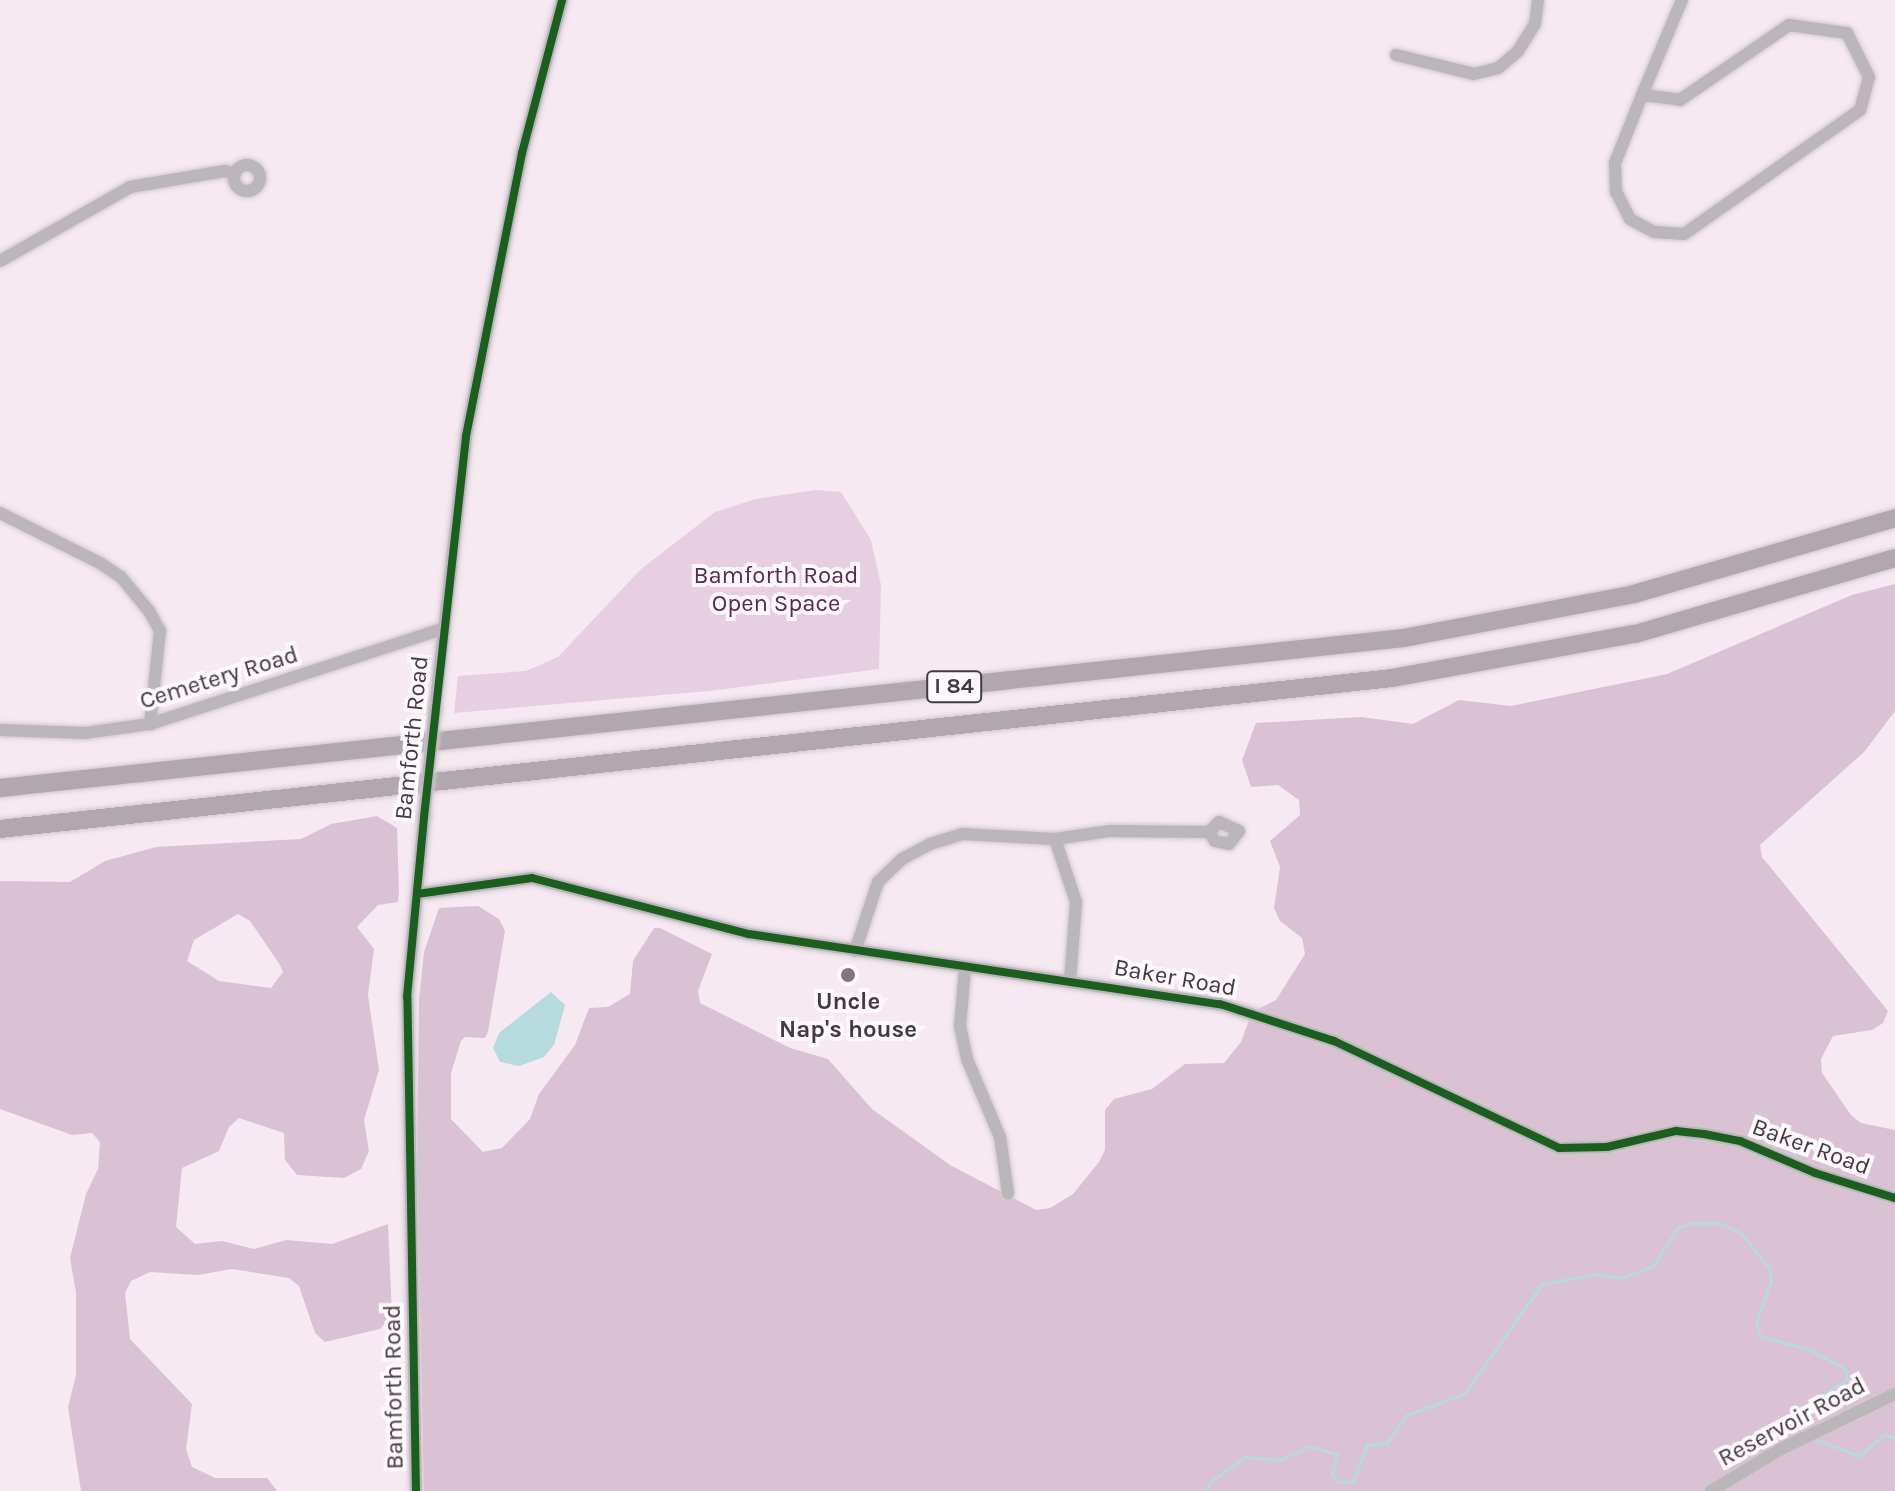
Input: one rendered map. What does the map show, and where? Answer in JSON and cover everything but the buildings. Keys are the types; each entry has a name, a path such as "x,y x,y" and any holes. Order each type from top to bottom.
{"highway":[{"name":"I 84","path":"0,788 1404,638 1649,590 1895,518"},
{"name":"I 84","path":"0,829 1392,678 1635,634 1895,558"}],"street":[{"name":"Bamforth Road","path":"416,1491 407,997 424,817 466,436 501,249 562,0"},
{"path":"1396,55 1474,74 1498,68 1518,51 1535,24 1538,0"},
{"path":"1642,95 1680,100 1789,25 1847,33 1869,77 1860,110 1684,234 1654,232 1630,219 1616,192 1618,153 1668,26 1682,0"},
{"path":"0,261 130,187 210,173 235,174"},
{"path":"0,513 100,563 121,577 149,611 160,631 150,724"},
{"name":"Cemetery Road","path":"0,730 85,733 150,724 443,629"},
{"path":"855,951 878,882 902,859 962,834 1055,839 1110,831 1209,832"},
{"path":"1055,839 1076,902 1070,981"},
{"name":"Baker Road","path":"417,894 532,878 749,934 965,969 1220,1004 1278,1019 1456,1095 1529,1138 1559,1148 1607,1147 1665,1132 1704,1134 1740,1141 1815,1173 1895,1198"},
{"path":"965,969 960,1026 967,1059 1000,1137 1008,1193"},
{"name":"Reservoir Road","path":"1711,1491 1781,1449 1895,1394"}],"green space":[{"name":"Bamforth Road Open Space","path":"816,490 841,492 871,540 881,585 879,669 709,691 454,713 458,676 526,671 558,657 641,569 715,512 756,499"}],"shaded area":[{"path":"1895,584 1895,711 1864,752 1760,845 1762,857 1888,1011 1883,1023 1872,1030 1833,1036 1821,1059 1822,1073 1851,1115 1861,1123 1895,1130 1895,1491 424,1491 417,1169 419,1000 424,952 439,908 478,906 499,919 505,931 488,1032 485,1038 465,1037 461,1041 451,1073 451,1119 483,1152 502,1148 530,1119 539,1094 575,1045 589,1008 608,1007 630,994 633,961 654,928 660,928 712,954 698,991 700,1003 790,1048 828,1059 872,1109 950,1165 1036,1210 1050,1208 1073,1194 1099,1162 1105,1150 1105,1110 1114,1099 1152,1089 1185,1064 1224,1063 1241,1042 1252,1012 1276,1000 1305,954 1302,938 1280,921 1274,908 1280,867 1270,841 1300,815 1299,800 1278,785 1251,787 1242,760 1256,723 1361,717 1413,724 1459,700 1511,706 1667,674 1852,595"},
{"path":"377,816 397,828 398,902 378,905 357,927 374,949 368,995 379,1070 364,1120 369,1151 361,1169 344,1178 297,1175 285,1160 284,1133 239,1118 229,1127 219,1151 182,1168 176,1227 195,1244 222,1241 254,1249 286,1240 332,1244 388,1224 392,1315 380,1329 325,1342 315,1333 299,1286 289,1278 232,1269 198,1275 150,1272 131,1281 125,1293 130,1339 192,1404 186,1449 192,1467 215,1478 267,1478 277,1491 81,1491 68,1407 76,1375 76,1293 70,1258 86,1194 98,1169 100,1142 92,1133 72,1135 0,1109 0,881 70,882 105,861 156,847 301,839 331,824","holes":["238,914 250,921 283,972 271,988 219,981 187,961 194,940"]}],"water":[{"path":"551,992 565,1005 554,1045 544,1057 519,1066 500,1062 493,1048 499,1033"}],"waterway":[{"path":"1206,1491 1211,1481 1245,1457 1280,1460 1310,1446 1337,1454 1332,1475 1339,1482 1353,1481 1367,1445 1387,1443 1406,1415 1464,1394 1542,1284 1597,1274 1621,1278 1653,1266 1677,1228 1691,1223 1720,1223 1741,1233 1769,1268 1771,1281 1756,1322 1760,1336 1810,1350 1845,1369 1847,1379 1805,1406 1808,1427"},
{"path":"1814,1439 1859,1456 1884,1434 1895,1438"}],"cycle path":[{"path":"416,1491 407,997 424,817 466,436 522,153 562,0"},
{"path":"417,894 532,878 749,934 1220,1004 1334,1041 1559,1148 1607,1147 1676,1131 1704,1134 1740,1141 1815,1173 1895,1198"}],"place":[{"name":"Uncle Nap's house","path":"848,975"}]}
